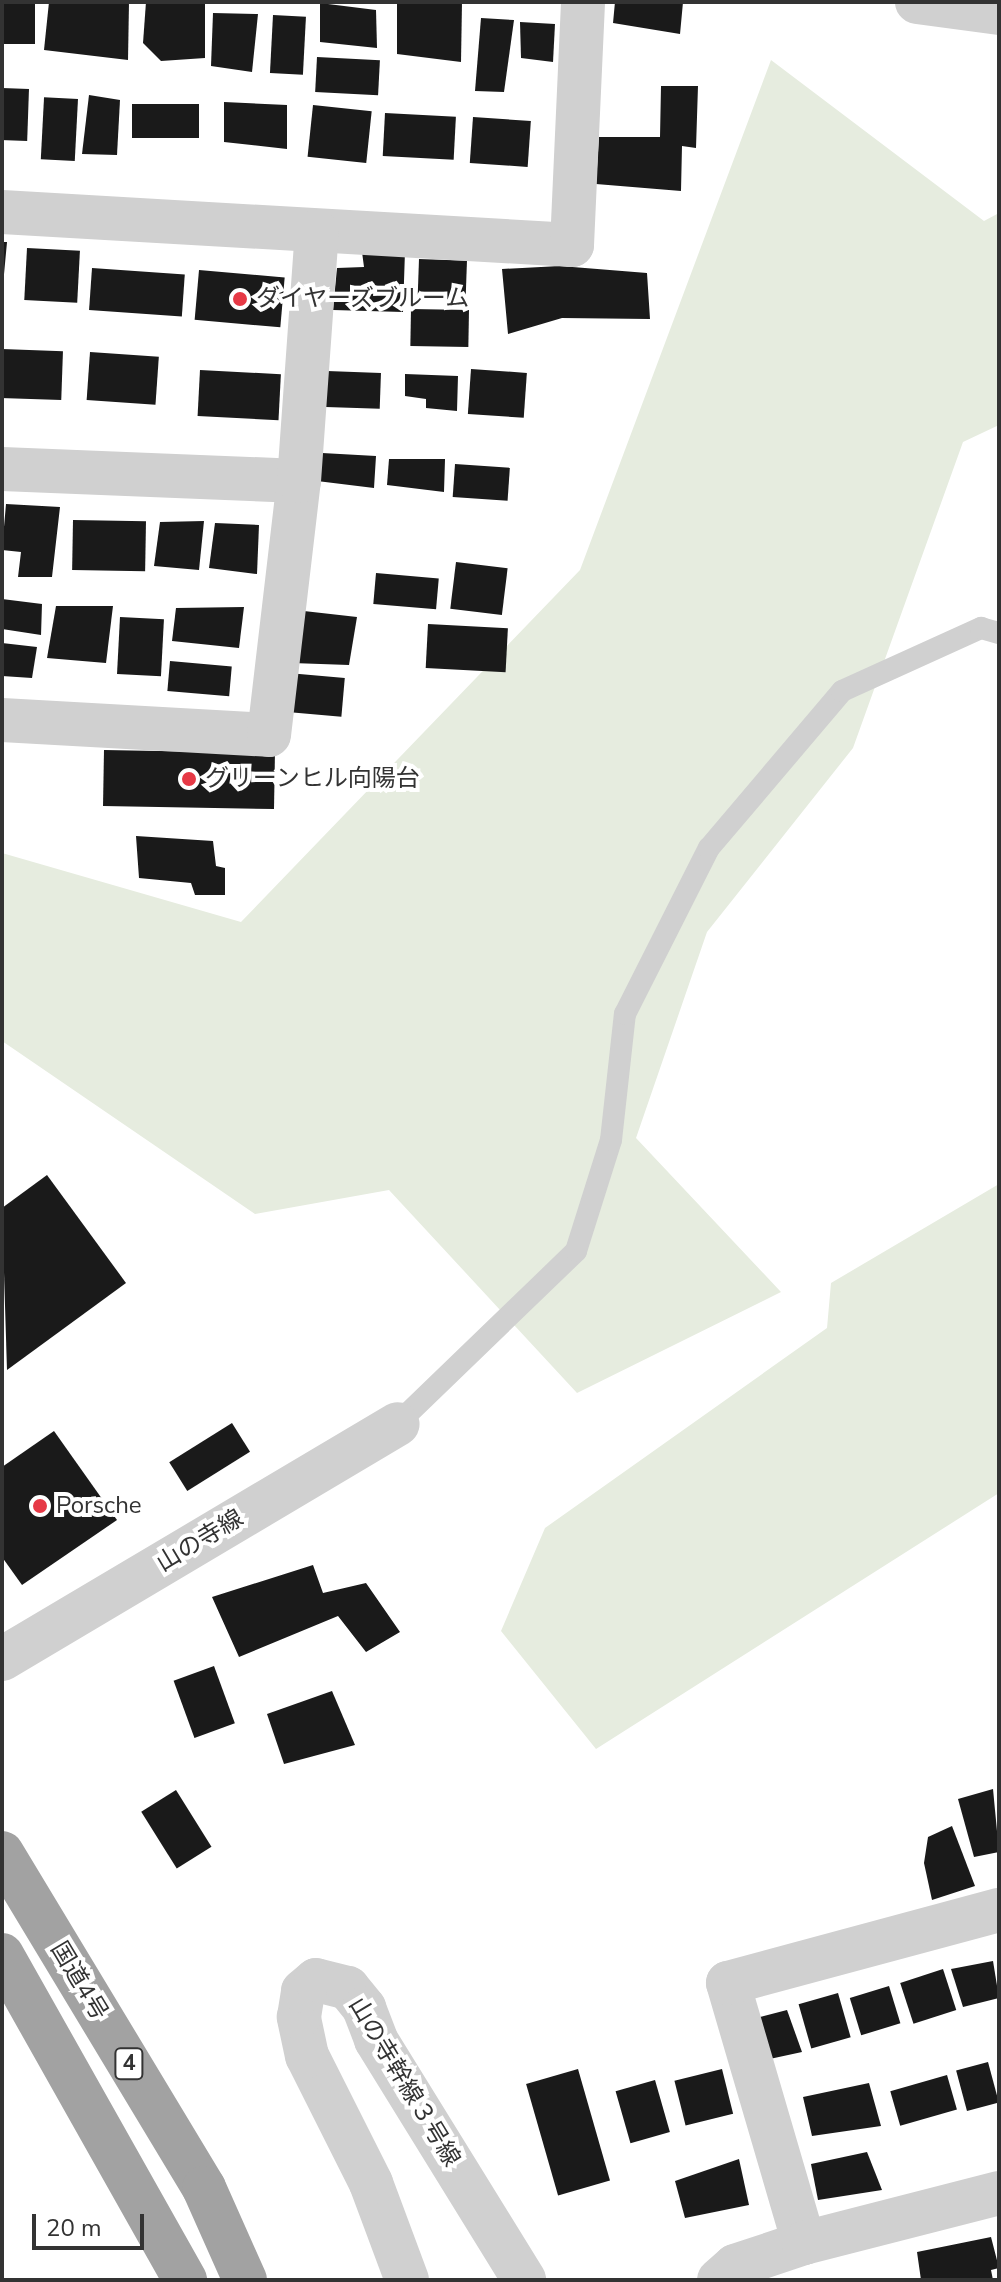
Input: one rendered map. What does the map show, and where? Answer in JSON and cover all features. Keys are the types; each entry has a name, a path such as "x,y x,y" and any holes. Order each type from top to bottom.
{"highway":[{"name":"国道4号","path":"2,1853 204,2188 245,2280"},
{"name":"4","path":"2,1955 185,2280"}],"street":[{"path":"2,212 572,245 583,2"},
{"path":"917,2 999,13"},
{"path":"2,720 269,735 299,481 317,232"},
{"path":"2,469 299,481"},
{"name":"山の寺線","path":"2,1659 397,1424"},
{"path":"804,2243 728,1983 999,1910"},
{"name":"山の寺幹線３号線","path":"407,2280 371,2183 307,2056 299,2017 303,1991 316,1980 348,1988 364,2008 376,2040 524,2280"},
{"path":"719,2280 735,2266 804,2243 999,2193"}],"lane":[{"path":"397,1424 576,1251 611,1140 625,1014 709,848 842,691 981,628 999,633"}],"shaded area":[{"path":"771,60 984,221 999,213 999,425 963,442 853,748 707,932 636,1138 781,1292 577,1393 389,1190 255,1214 2,1041 2,853 241,922 580,570"},
{"path":"999,1184 999,1493 596,1749 501,1631 545,1528 827,1328 831,1283"}],"building":[{"path":"2,2 35,2 35,44 2,44"},
{"path":"49,2 129,2 128,60 44,50"},
{"path":"146,2 205,2 205,58 161,61 143,43"},
{"path":"397,2 462,2 461,62 397,54"},
{"path":"615,2 683,2 680,34 613,23"},
{"path":"320,3 376,10 377,48 320,42"},
{"path":"213,13 258,14 252,72 211,66"},
{"path":"273,15 306,17 303,75 270,73"},
{"path":"481,18 514,20 504,92 475,91"},
{"path":"520,22 555,24 553,62 521,58"},
{"path":"317,57 380,60 378,95 315,92"},
{"path":"661,86 698,86 696,148 682,146 681,191 596,184 599,137 660,137"},
{"path":"2,88 29,89 27,141 2,140"},
{"path":"89,95 120,100 117,155 82,154"},
{"path":"44,97 78,99 75,161 41,159"},
{"path":"224,102 287,105 287,149 224,142"},
{"path":"132,104 199,104 199,138 132,138"},
{"path":"313,105 372,111 366,163 308,157"},
{"path":"385,113 456,117 454,160 383,156"},
{"path":"473,117 531,121 528,167 470,163"},
{"path":"2,242 7,242 4,274 2,274"},
{"path":"27,248 80,251 77,303 24,300"},
{"path":"405,251 403,312 333,310 337,268 364,267 362,252"},
{"path":"419,259 467,261 466,301 418,299"},
{"path":"560,266 647,273 650,319 562,318 508,334 502,269"},
{"path":"92,268 185,274 182,316 89,310"},
{"name":"ダイヤーズブルーム","path":"199,270 285,277 280,327 195,320"},
{"path":"411,309 469,310 468,347 410,346"},
{"path":"2,349 63,351 61,400 2,398"},
{"path":"90,352 159,357 155,405 87,400"},
{"path":"471,369 527,373 524,418 468,414"},
{"path":"200,370 281,374 278,420 198,416"},
{"path":"327,371 381,373 380,409 326,407"},
{"path":"405,374 458,376 457,411 426,408 426,399 405,396"},
{"path":"322,453 376,456 374,488 317,481"},
{"path":"389,459 445,459 444,492 387,485"},
{"path":"455,464 510,468 508,501 453,497"},
{"path":"6,504 60,507 52,577 18,577 21,552 2,550"},
{"path":"73,520 146,521 145,571 72,570"},
{"path":"204,521 199,570 154,566 160,522"},
{"path":"215,523 259,525 257,574 209,568"},
{"path":"456,562 508,568 502,615 450,609"},
{"path":"376,573 439,578 436,609 373,604"},
{"path":"2,599 42,604 41,635 2,629"},
{"path":"56,606 113,606 106,663 47,658"},
{"path":"244,607 239,648 172,641 176,608"},
{"path":"295,610 357,617 349,665 292,663"},
{"path":"120,617 164,619 161,676 117,674"},
{"path":"428,624 508,628 506,672 426,668"},
{"path":"2,643 37,647 32,678 2,676"},
{"path":"170,661 232,666 229,696 167,691"},
{"path":"288,673 345,678 341,717 285,712"},
{"name":"グリーンヒル向陽台","path":"104,750 275,753 274,809 103,806"},
{"path":"136,836 213,841 216,866 225,868 225,895 195,895 191,883 139,878"},
{"path":"47,1175 126,1283 7,1370 2,1208"},
{"path":"232,1423 250,1452 187,1491 169,1462"},
{"path":"54,1431 117,1520 22,1585 2,1557 2,1467"},
{"path":"313,1565 323,1593 366,1583 400,1632 366,1652 338,1616 239,1657 212,1597"},
{"path":"214,1666 235,1723 194,1738 174,1681"},
{"path":"332,1691 355,1745 284,1764 267,1714"},
{"path":"993,1789 999,1852 974,1857 958,1799"},
{"path":"176,1790 212,1847 177,1869 141,1812"},
{"path":"952,1826 975,1886 932,1900 924,1863 928,1837"},
{"path":"993,1961 999,1998 963,2007 951,1969"},
{"path":"943,1969 956,2010 913,2024 900,1983"},
{"path":"889,1986 900,2023 861,2035 850,1998"},
{"path":"838,1993 851,2037 811,2049 799,2004"},
{"path":"787,2010 802,2052 765,2060 752,2019"},
{"path":"988,2062 999,2103 967,2111 956,2071"},
{"path":"578,2069 610,2181 558,2195 526,2084"},
{"path":"722,2069 733,2114 686,2125 674,2081"},
{"path":"947,2075 957,2110 900,2126 890,2091"},
{"path":"655,2080 670,2132 630,2143 616,2091"},
{"path":"869,2083 881,2126 812,2136 803,2097"},
{"path":"867,2152 882,2190 818,2200 811,2164"},
{"path":"739,2159 749,2205 685,2218 675,2181"},
{"path":"991,2237 999,2268 991,2270 993,2280 921,2280 917,2252"}],"place":[{"name":"ダイヤーズブルーム","path":"240,299"},
{"name":"グリーンヒル向陽台","path":"189,779"},
{"name":"Porsche","path":"40,1506"}]}
